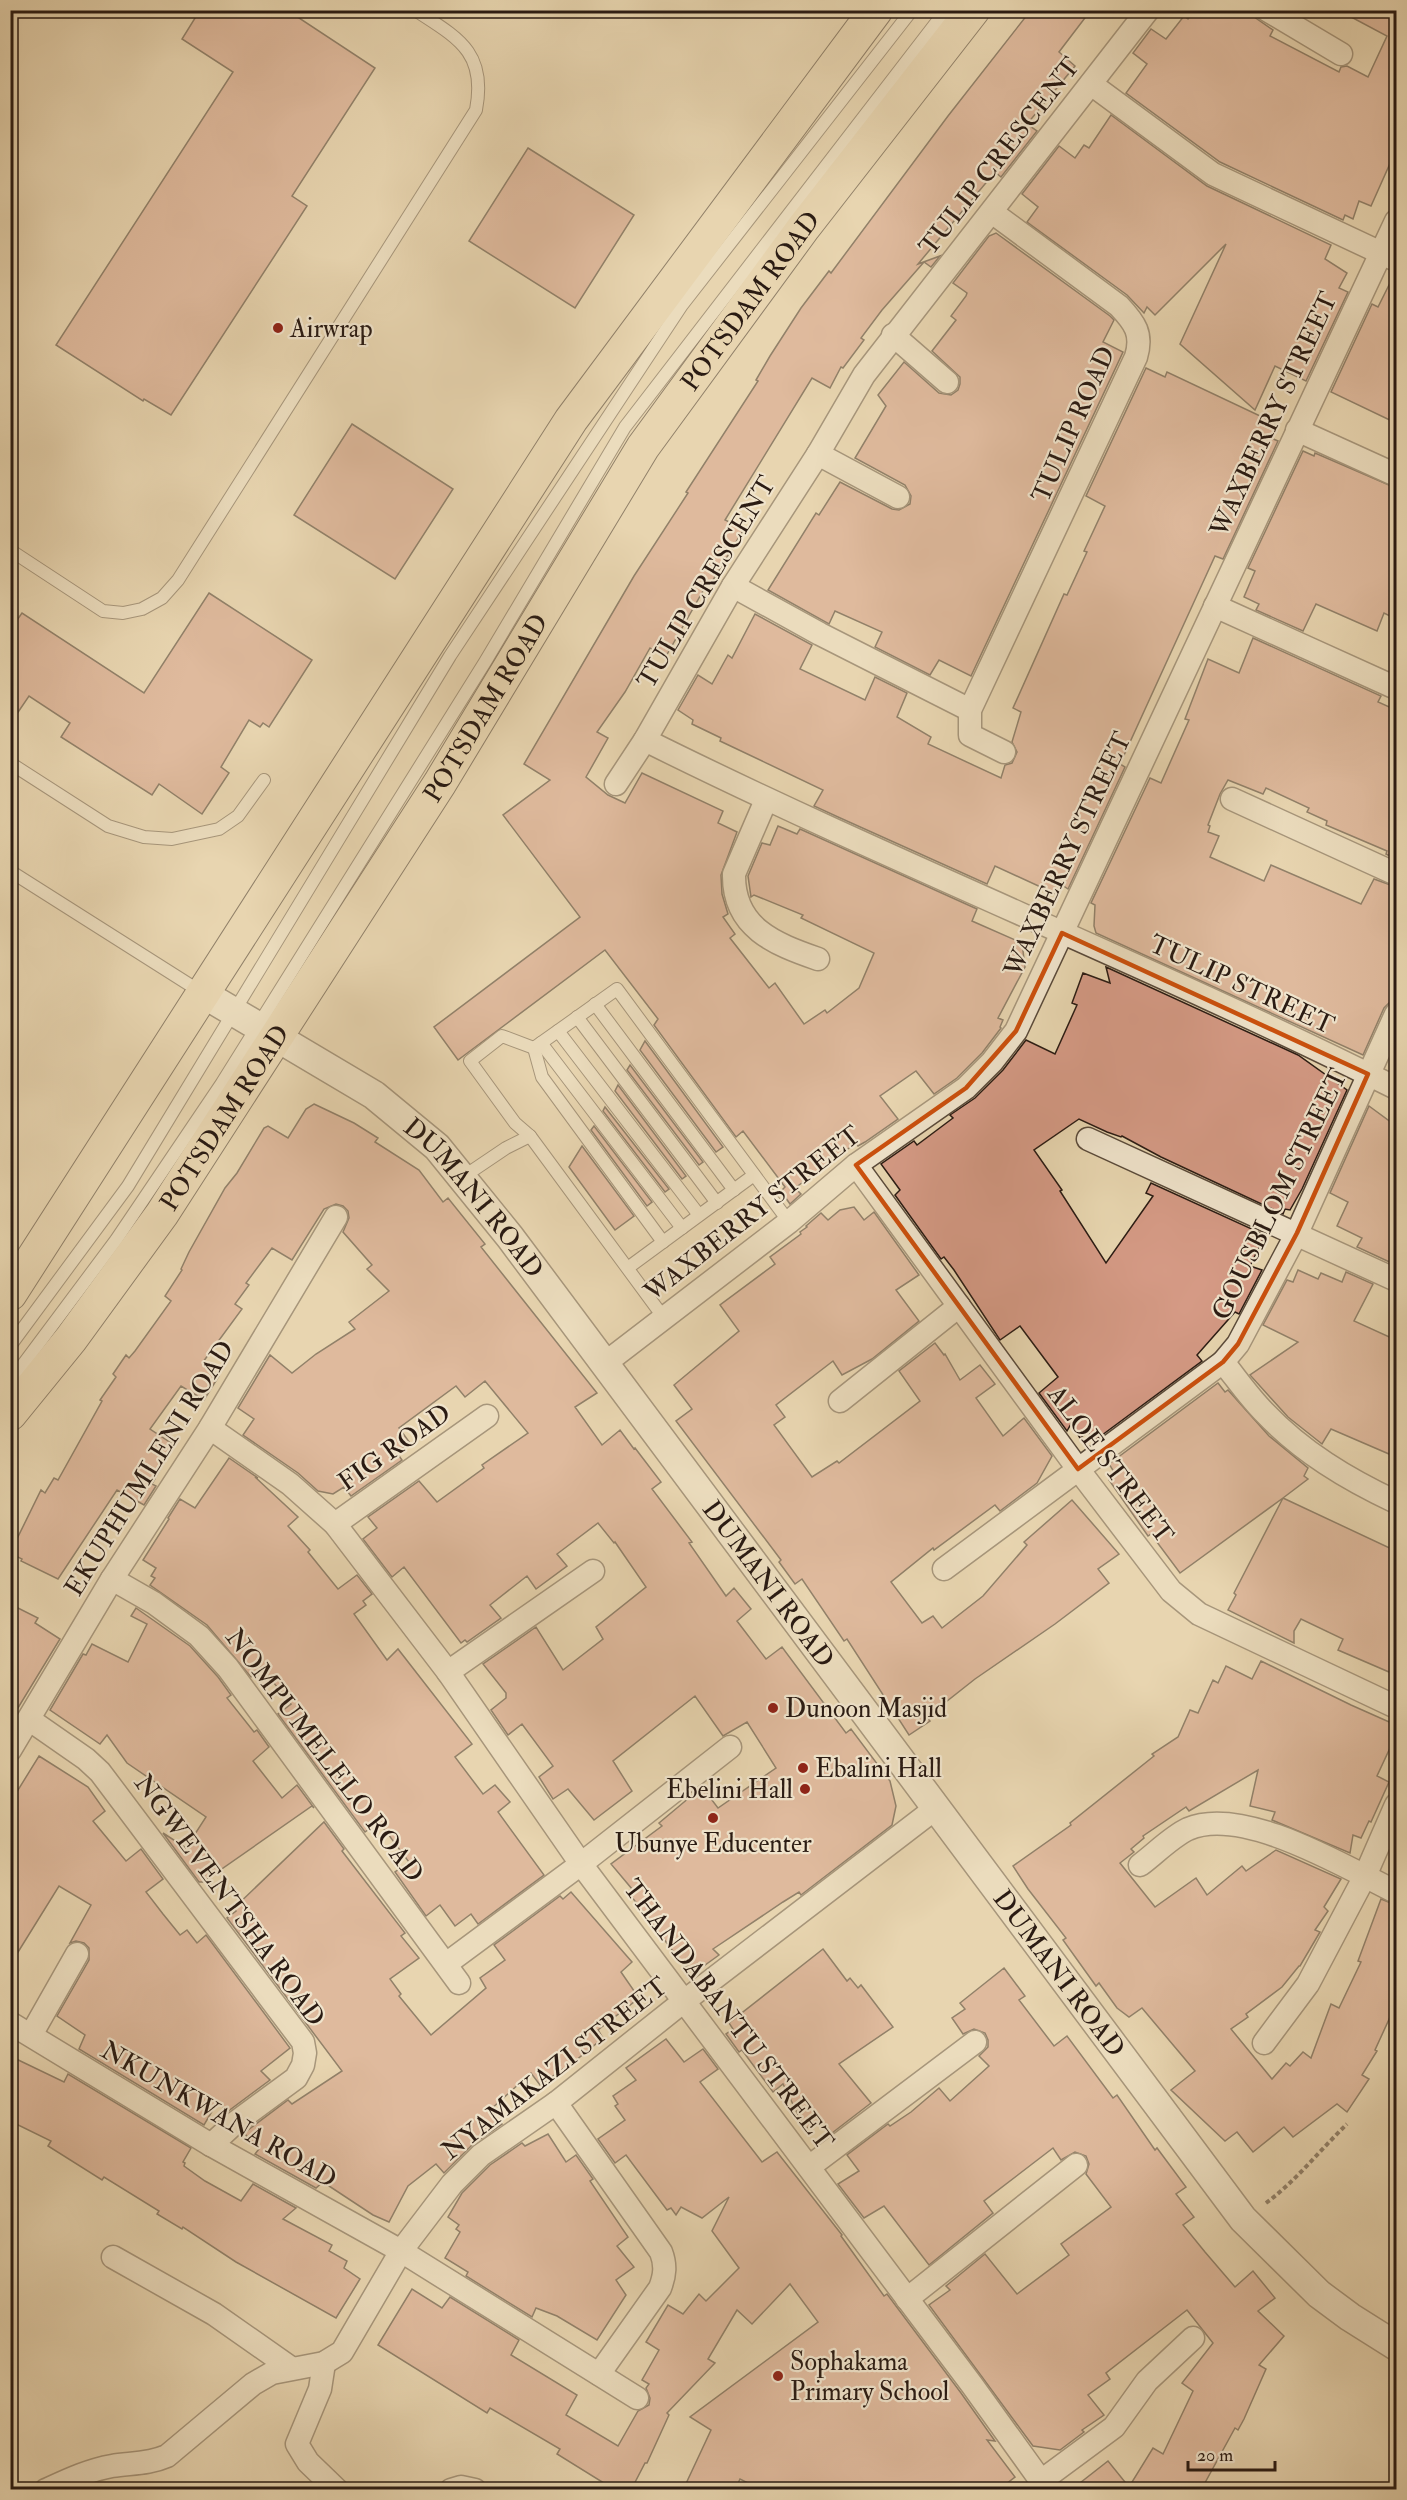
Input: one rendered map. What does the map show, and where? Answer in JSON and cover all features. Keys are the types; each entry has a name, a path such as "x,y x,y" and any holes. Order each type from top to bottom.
{"main road":[{"path":"10,1294 571,420 876,10"},
{"name":"POTSDAM ROAD","path":"10,1414 71,1339 162,1214 266,1033 440,783 643,447 804,228 974,10"}],"street":[{"name":"TULIP CRESCENT","path":"616,784 645,740 733,586 818,454 864,375 893,335 993,213 1148,10"},
{"path":"1267,10 1341,54"},
{"path":"1091,84 1214,174 1389,256"},
{"name":"TULIP ROAD","path":"970,710 1071,498 1140,345 1140,334 1134,321 1119,306 993,213"},
{"name":"WAXBERRY STREET","path":"604,1364 789,1222 856,1165 966,1088 992,1062 1016,1031 1297,430 1389,256 1396,221"},
{"path":"893,335 946,382"},
{"path":"1297,430 1396,475"},
{"path":"818,454 898,497"},
{"path":"733,586 820,634 970,710 970,735 1004,752"},
{"path":"1215,606 1396,688"},
{"path":"645,740 766,800 1062,933"},
{"path":"1232,799 1396,874"},
{"path":"766,800 734,874 737,901 746,919 761,934 779,946 818,959"},
{"name":"TULIP STREET","path":"1062,933 1396,1088"},
{"name":"DUMANI ROAD","path":"202,993 374,1095 437,1147 463,1177 604,1364 1243,2219 1319,2294 1396,2346"},
{"name":"GOUSBLOM STREET","path":"944,1569 1223,1362 1244,1334 1297,1233 1396,1014"},
{"path":"1088,1139 1396,1280"},
{"name":"ALOE STREET","path":"856,1165 1078,1469 1171,1591 1199,1614 1396,1707"},
{"name":"EKUPHUMLENI ROAD","path":"10,1750 30,1720 112,1579 210,1428 336,1217"},
{"path":"840,1401 959,1306"},
{"path":"1223,1362 1263,1411 1287,1435 1328,1466 1396,1502"},
{"name":"FIG ROAD","path":"334,1524 487,1416"},
{"name":"THANDABANTU STREET","path":"210,1428 256,1458 290,1484 334,1524 448,1672 581,1864 907,2299 1042,2485"},
{"path":"448,1672 593,1571"},
{"name":"NOMPUMELELO ROAD","path":"112,1579 154,1603 199,1636 228,1668 459,1983"},
{"name":"NGWEVENTSHA ROAD","path":"30,1720 87,1759 100,1772 303,2042 305,2053 303,2065 296,2078 236,2122 211,2145"},
{"path":"446,1964 581,1864 730,1747"},
{"path":"1264,2043 1308,1984 1365,1876 1396,1805"},
{"name":"NYAMAKAZI STREET","path":"338,2490 308,2462 297,2444 333,2357 401,2251 452,2184 481,2155 556,2103 936,1808"},
{"path":"1140,1865 1186,1830 1203,1824 1223,1822 1245,1825 1280,1836 1396,1892"},
{"path":"31,2035 77,1954"},
{"name":"NKUNKWANA ROAD","path":"10,2023 211,2145 401,2251 637,2398"},
{"path":"809,2167 975,2042"},
{"path":"556,2103 662,2252 664,2259 664,2276 660,2288 599,2374"},
{"path":"907,2299 1076,2165"},
{"path":"113,2257 214,2314 291,2368"},
{"path":"1042,2485 1114,2427 1147,2381 1193,2338"},
{"path":"46,2490 89,2472 112,2466 151,2462 167,2456 253,2384 272,2373 291,2368 309,2367 333,2357"},
{"path":"451,2490 461,2487 475,2490"}],"lane":[{"path":"10,550 103,611 123,613 142,609 162,598 178,580 476,110 480,89 477,69 469,53 456,37 415,10"},
{"path":"10,1346 128,1186 450,656 682,304 912,10"},
{"path":"10,1382 116,1240 222,1083 266,1033 625,427 946,10"},
{"path":"10,763 108,826 144,837 172,839 219,829 238,816 264,780"},
{"path":"10,871 202,993"},
{"path":"538,1045 617,988 789,1222"},
{"path":"595,1004 734,1190"},
{"path":"577,1017 717,1203"},
{"path":"558,1031 699,1215"},
{"path":"664,1318 629,1267 530,1136 515,1124 470,1061 502,1036 538,1045 682,1228"},
{"path":"538,1045 542,1077 663,1242"},
{"path":"463,1177 506,1148 530,1136"},
{"path":"629,1267 754,1175"}],"path":[{"path":"1243,2219 1284,2190 1347,2124"}],"highlighted area":[{"path":"1062,933 1368,1074 1297,1233 1238,1344 1223,1362 1078,1469 856,1165 966,1088 1016,1031"}],"building":[{"path":"200,10 287,10 375,68 292,196 307,206 171,415 144,399 143,401 56,345 233,72 182,39"},
{"path":"1031,10 1091,10 1059,52 1075,66 1027,124 1037,131 1001,177 995,172 918,264 940,256 931,267 924,262 882,310 861,338 864,340 843,368 841,367 830,388 812,378 725,520 744,529 710,585 707,584 665,658 650,648 625,692 597,732 608,738 586,777 608,795 625,803 642,773 723,811 718,823 737,832 721,875 722,894 728,914 723,917 735,934 730,938 769,988 775,983 804,1024 825,1010 827,1013 859,988 874,953 801,918 803,915 754,895 751,897 748,876 762,843 770,845 778,826 797,834 800,829 977,909 972,921 1022,943 1025,967 998,1018 1003,1020 1001,1028 982,1053 957,1078 934,1094 916,1071 880,1096 898,1119 858,1146 856,1143 795,1188 801,1194 790,1204 781,1191 785,1187 743,1131 736,1137 654,1025 658,1019 605,950 458,1060 434,1027 580,917 503,815 550,780 524,764 634,576 758,381 756,380 770,356 801,308 829,271 831,273 948,116"},
{"path":"1194,10 1244,10 1273,30 1270,36 1339,72 1341,67 1347,66 1368,77 1387,36 1338,10 1396,10 1396,150 1371,206 1359,201 1353,219 1345,215 1343,220 1220,162 1126,93 1147,64 1133,53 1151,29 1166,39 1184,16 1188,19"},
{"path":"1111,115 1207,186 1331,245 1325,259 1347,273 1339,288 1348,292 1306,381 1275,366 1255,410 1180,344 1226,244 1155,315 1147,307 1144,313 1127,295 1027,222 1038,207 1022,194 1059,146 1075,158 1084,145 1089,148"},
{"path":"528,148 634,215 575,308 469,241"},
{"path":"996,233 1110,316 1114,320 1103,342 1123,352 971,676 939,660 930,675 875,647 882,632 835,611 829,624 768,590 816,513 819,515 840,482 892,509 899,510 910,504 911,496 905,485 855,458 886,406 878,395 904,362 939,393 951,395 958,390 960,377 932,351 956,320 951,316 967,293 953,283 989,236"},
{"path":"1395,273 1396,423 1331,392 1372,304 1378,307"},
{"path":"1146,368 1165,377 1167,372 1275,423 1273,427 1277,429 1271,438 1278,441 1223,559 1215,556 1120,764 1125,767 1068,889 1062,885 1058,895 995,866 987,884 814,806 823,790 720,741 721,738 692,724 693,720 678,710 698,675 712,684 728,655 732,658 755,614 812,645 800,669 865,700 875,677 907,693 897,717 931,737 928,744 1001,778 1005,765 1012,763 1017,752 1012,742 1021,712 1013,708 1064,594 1067,595 1087,552 1084,551 1105,506 1086,496"},
{"path":"352,424 453,489 395,579 294,515"},
{"path":"1303,451 1314,456 1315,453 1396,488 1396,619 1384,613 1377,631 1316,604 1303,631 1256,610 1259,604 1244,597 1255,571 1248,568"},
{"path":"209,593 312,660 269,727 263,723 260,727 249,720 221,767 229,773 202,814 159,784 152,795 61,737 70,723 29,696 10,724 10,630 22,613 144,693"},
{"path":"1253,638 1381,696 1378,702 1396,710 1396,859 1386,854 1387,851 1326,825 1327,821 1307,812 1309,808 1266,788 1263,794 1228,780 1208,825 1210,826 1208,832 1219,836 1210,857 1264,881 1271,865 1361,904 1374,879 1396,887 1396,1001 1384,1008 1363,1055 1096,933 1094,926 1095,905 1091,903 1150,778 1161,783 1189,720 1185,719 1208,659 1239,673"},
{"path":"1106,967 1298,1055 1347,1090 1302,1189 1290,1210 1285,1209 1283,1214 1161,1157 1122,1136 1079,1119 1034,1150 1062,1190 1060,1191 1106,1263 1153,1196 1146,1193 1151,1183 1265,1235 1250,1266 1262,1270 1239,1314 1235,1312 1197,1355 1202,1361 1094,1441 1088,1432 1080,1438 1071,1424 1067,1431 1039,1393 1058,1377 1020,1326 1000,1340 954,1270 944,1257 941,1259 895,1195 900,1190 881,1164 914,1141 917,1145 953,1118 950,1115 975,1098 1003,1070 1026,1040 1055,1054 1077,1005 1072,1003 1083,973 1110,983"},
{"path":"645,1041 723,1147 716,1152 640,1050"},
{"path":"630,1065 703,1162 699,1165 627,1070"},
{"path":"618,1085 686,1176 682,1179 615,1091"},
{"path":"314,1104 354,1123 378,1138 375,1142 419,1170 443,1202 448,1198 485,1244 481,1247 597,1393 575,1407 602,1445 620,1430 661,1482 652,1489 692,1542 689,1543 726,1596 734,1588 751,1609 737,1621 766,1659 782,1647 846,1733 851,1729 890,1781 896,1806 892,1825 801,1895 799,1892 713,1949 719,1955 694,1973 687,1965 685,1967 628,1892 632,1889 611,1864 662,1826 659,1823 702,1787 718,1808 776,1768 747,1722 723,1736 695,1696 613,1761 632,1791 594,1820 568,1789 553,1799 539,1777 553,1766 522,1724 508,1735 491,1710 506,1698 506,1693 483,1664 536,1627 563,1670 603,1639 596,1627 646,1587 615,1542 598,1523 557,1554 567,1566 536,1589 527,1576 490,1605 501,1618 467,1642 465,1640 461,1643 404,1567 392,1577 363,1539 377,1528 368,1517 419,1481 437,1502 484,1468 482,1465 528,1433 485,1381 465,1397 456,1386 399,1428 410,1443 397,1453 402,1460 351,1496 344,1487 333,1494 318,1491 298,1473 243,1435 254,1419 238,1408 270,1355 292,1373 316,1354 355,1329 349,1322 389,1291 367,1269 372,1265 343,1232 349,1218 348,1211 343,1206 336,1204 324,1209 292,1260 272,1248 246,1283 249,1285 235,1304 242,1309 203,1362 219,1376 204,1400 181,1386 150,1429 174,1445 152,1484 156,1486 144,1505 117,1490 58,1579 10,1553 41,1490 45,1493 54,1478 58,1480 102,1401 100,1400 116,1377 113,1374 126,1355 129,1358 135,1351 171,1301 165,1296 182,1270 189,1252 225,1188 237,1173 264,1128 268,1126 288,1138 306,1109"},
{"path":"1369,1106 1396,1126 1396,1265 1357,1247 1362,1238 1337,1226 1348,1202 1330,1193"},
{"path":"605,1107 669,1189 665,1192 603,1111"},
{"path":"594,1126 652,1202 647,1206 591,1130"},
{"path":"582,1146 634,1216 615,1230 569,1167"},
{"path":"854,1207 864,1220 874,1212 919,1275 896,1290 919,1321 872,1359 842,1375 833,1361 776,1405 785,1417 774,1425 812,1477 837,1461 839,1463 920,1401 899,1371 935,1343 945,1354 960,1380 980,1365 995,1384 976,1398 1003,1436 1024,1418 1052,1456 1037,1483 1000,1511 995,1505 934,1550 933,1548 891,1582 922,1623 933,1616 942,1628 983,1596 1027,1545 1024,1542 1072,1500 1119,1554 1098,1569 1109,1583 1055,1624 975,1679 927,1717 930,1721 909,1735 847,1639 844,1641 802,1579 795,1584 779,1562 781,1560 676,1421 692,1409 674,1385 739,1331 720,1305 775,1264 770,1257 801,1234 800,1232 821,1213 828,1220 840,1210"},
{"path":"1298,1270 1318,1279 1321,1273 1342,1282 1346,1272 1373,1284 1354,1321 1396,1340 1396,1457 1331,1429 1322,1444 1288,1417 1250,1375 1298,1342 1263,1325 1287,1280 1293,1282"},
{"path":"1218,1383 1225,1392 1228,1390 1269,1436 1308,1468 1304,1476 1308,1479 1180,1573 1151,1534 1148,1536 1109,1480 1116,1475 1109,1464"},
{"path":"229,1458 258,1478 255,1477 298,1517 288,1526 310,1550 308,1552 338,1589 357,1575 372,1594 363,1601 366,1605 354,1614 387,1660 398,1649 472,1744 455,1757 483,1794 495,1785 510,1802 498,1812 544,1875 478,1924 471,1914 455,1926 440,1905 426,1916 395,1872 409,1862 379,1822 365,1832 278,1714 291,1704 261,1667 251,1677 207,1625 150,1585 155,1578 151,1576 156,1568 143,1560 168,1518 180,1499 195,1508"},
{"path":"1283,1498 1396,1551 1396,1675 1338,1650 1343,1639 1301,1619 1294,1631 1294,1643 1228,1610 1236,1595 1234,1593"},
{"path":"10,1604 38,1618 35,1623 60,1639 10,1721"},
{"path":"136,1608 190,1646 218,1677 231,1695 227,1698 254,1732 257,1730 269,1747 253,1761 282,1798 297,1785 314,1808 312,1806 203,1882 199,1882 163,1833 186,1848 206,1817 127,1763 107,1735 100,1744 50,1710 83,1654 86,1655 92,1644 128,1662 147,1624 131,1616"},
{"path":"1261,1661 1396,1725 1396,1735 1377,1776 1389,1782 1361,1838 1353,1835 1350,1853 1272,1820 1275,1812 1250,1806 1258,1770 1189,1811 1186,1807 1143,1836 1144,1838 1131,1849 1134,1852 1120,1863 1155,1907 1196,1878 1207,1895 1242,1866 1246,1871 1276,1850 1341,1879 1324,1907 1328,1911 1315,1930 1320,1932 1300,1966 1282,1987 1246,2014 1248,2017 1231,2029 1272,2079 1286,2063 1290,2066 1303,2052 1311,2058 1331,2004 1339,2008 1361,1962 1358,1961 1381,1899 1396,1905 1396,2004 1375,2050 1377,2051 1362,2075 1369,2079 1347,2112 1337,2104 1293,2137 1284,2127 1253,2152 1237,2132 1225,2141 1171,2090 1195,2071 1142,2008 1129,2017 1117,2008 1099,1983 1096,1986 1063,1940 1066,1938 1013,1866 1071,1825 1070,1823 1154,1756 1152,1754 1178,1737 1190,1710 1198,1713 1213,1680 1218,1683 1226,1666 1252,1679"},
{"path":"39,1756 88,1787 105,1811 93,1821 126,1861 141,1849 163,1879 146,1892 163,1914 180,1935 187,1930 197,1943 206,1935 290,2048 261,2071 270,2080 227,2112 218,2101 204,2125 79,2049 85,2035 57,2016 89,1960 89,1948 84,1943 76,1941 70,1943 91,1905 59,1886 10,1965 10,1803"},
{"path":"324,1822 344,1849 342,1851 405,1933 401,1936 419,1958 390,1979 401,1994 399,1996 431,2035 486,1988 480,1978 505,1960 494,1945 560,1896 563,1899 571,1892 632,1962 621,1972 639,1998 598,2030 603,2038 564,2070 540,2085 531,2073 490,2110 502,2124 472,2145 444,2173 436,2164 408,2186 389,2222 373,2215 323,2182 316,2188 255,2154 259,2149 244,2133 288,2100 292,2104 342,2071 227,1918 236,1911 234,1908"},
{"path":"823,1949 847,1981 850,1978 858,1988 861,1985 893,2027 839,2064 871,2103 832,2133 828,2128 825,2130 818,2122 805,2129 783,2084 773,2092 742,2050 739,2052 726,2034 733,2029 729,2023"},
{"path":"1004,1968 1025,1996 1019,2000 1054,2046 1067,2036 1113,2098 1117,2095 1155,2150 1157,2148 1186,2187 1176,2194 1194,2217 1183,2225 1205,2252 1235,2287 1253,2271 1275,2298 1258,2311 1284,2336 1259,2365 1266,2369 1244,2419 1238,2430 1235,2428 1201,2490 1071,2490 1108,2461 1129,2487 1153,2448 1163,2454 1193,2391 1182,2383 1213,2343 1187,2310 1106,2373 1110,2379 1088,2395 1104,2415 1082,2430 1084,2432 1060,2450 1033,2446 929,2305 950,2290 946,2286 985,2254 1017,2294 1069,2255 1061,2244 1111,2207 1086,2174 1089,2164 1086,2156 1075,2152 1061,2160 1053,2148 984,2201 993,2213 929,2265 884,2206 864,2218 838,2184 859,2171 847,2155 888,2124 890,2126 911,2112 939,2088 950,2101 989,2066 979,2056 988,2047 985,2033 974,2029 963,2034 952,2018 965,2009 960,2003"},
{"path":"666,2039 684,2062 703,2049 718,2069 700,2082 762,2162 777,2152 842,2235 884,2296 887,2294 961,2393 995,2441 987,2440 1015,2477 998,2490 762,2490 740,2479 735,2490 683,2490 711,2430 690,2417 818,2322 790,2284 752,2324 737,2310 708,2359 715,2363 667,2413 669,2415 647,2463 631,2490 615,2490 557,2454 560,2449 490,2408 487,2413 378,2345 412,2289 442,2308 450,2297 519,2340 511,2355 577,2395 566,2415 618,2446 638,2411 649,2405 650,2398 646,2388 649,2384 642,2380 659,2350 646,2342 668,2305 683,2314 699,2294 706,2301 739,2268 712,2231 729,2197 702,2218 681,2207 676,2215 671,2208 667,2210 626,2155 615,2163 598,2139 625,2120 615,2106 618,2104 613,2096 636,2080 626,2068"},
{"path":"10,2056 64,2082 68,2074 191,2148 183,2162 184,2166 241,2201 253,2184 296,2208 283,2219 332,2245 329,2251 347,2261 344,2268 360,2279 336,2318 236,2262 183,2227 182,2229 157,2214 159,2211 104,2177 102,2180 48,2146 51,2141 10,2121"},
{"path":"548,2134 566,2162 576,2155 593,2179 590,2181 628,2237 617,2246 634,2267 616,2280 626,2295 597,2340 557,2316 536,2308 532,2317 466,2276 468,2272 445,2258 460,2232 456,2229 459,2225 448,2217 462,2193 490,2165 522,2143 525,2146"}],"place":[{"name":"Airwrap","path":"278,328"},
{"name":"Dunoon Masjid","path":"773,1708"},
{"name":"Ebalini Hall","path":"803,1768"},
{"name":"Ebelini Hall","path":"805,1789"},
{"name":"Ubunye Educenter","path":"713,1818"},
{"name":"Sophakama Primary School","path":"778,2376"}]}
